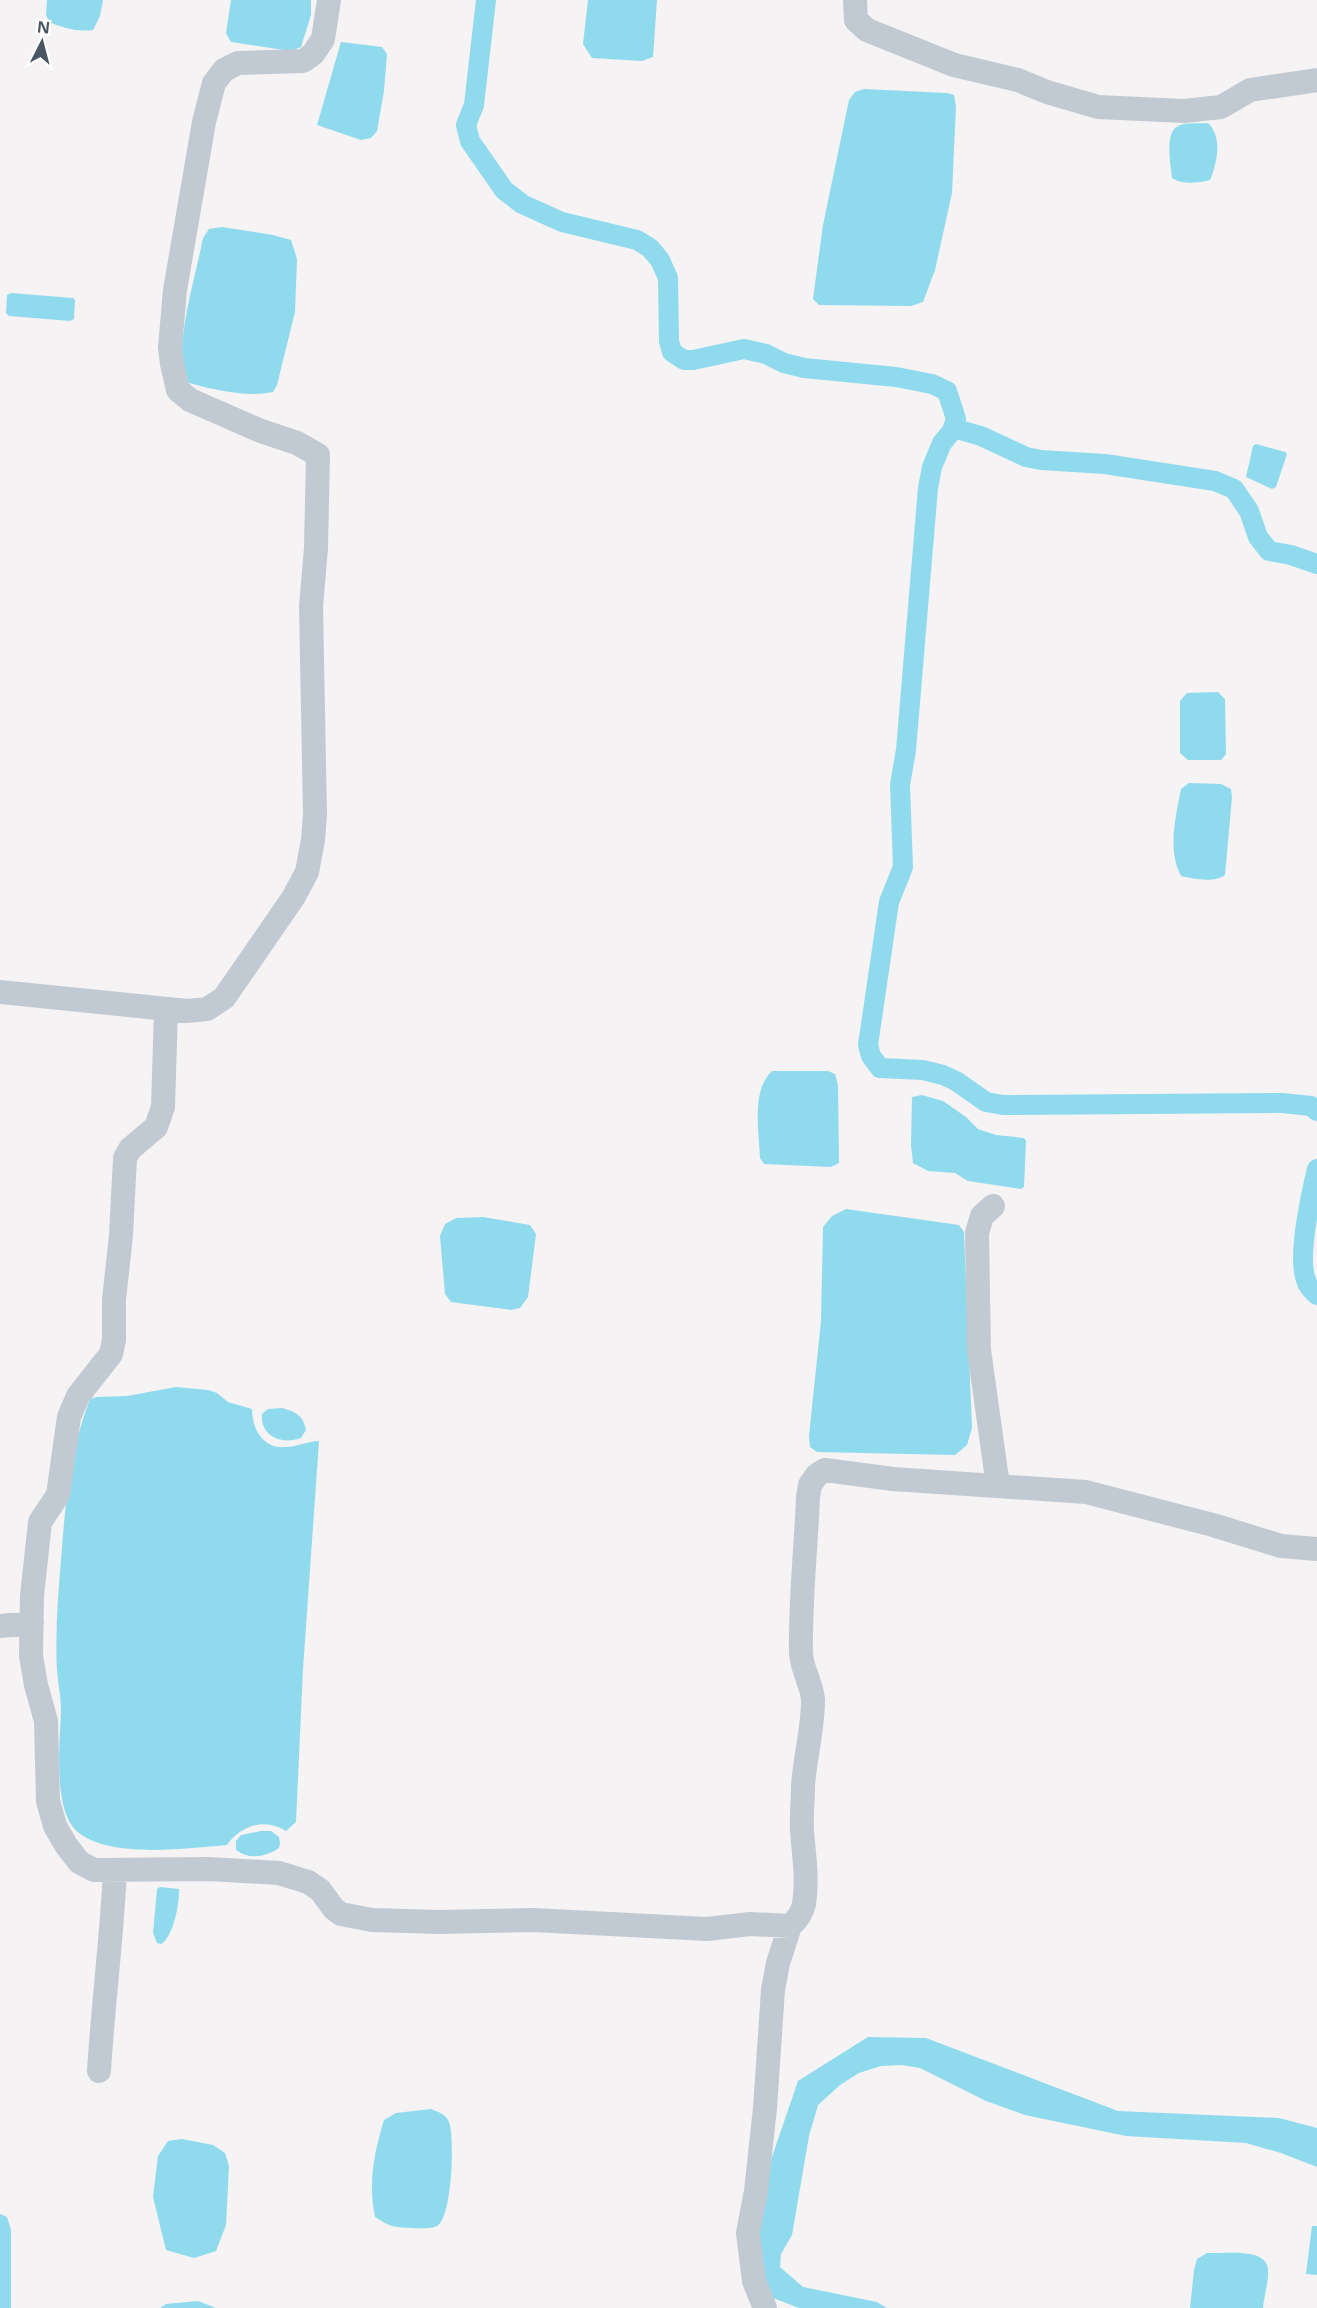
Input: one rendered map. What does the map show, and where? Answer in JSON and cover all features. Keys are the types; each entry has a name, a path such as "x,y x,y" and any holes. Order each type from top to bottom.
{"street":[{"path":"0,992 187,1011 207,1010 224,998 293,898 307,872 315,814 311,607 316,548 318,455 297,443 261,431 190,400 178,390 170,347 177,278 204,122 214,83 224,70 238,63 303,61 314,54 322,39 329,0"},
{"path":"855,0 856,20 867,30 954,65 1018,80 1047,92 1098,107 1185,111 1221,107 1250,90 1317,80"},
{"path":"166,1009 163,1107 159,1120 150,1133 130,1149 123,1166 121,1235 114,1300 114,1340 111,1354 78,1396 69,1417 58,1495 40,1522 32,1596 31,1656 46,1721 48,1801 55,1826 66,1845 79,1863 94,1869 209,1869 279,1873 308,1882 320,1890 334,1909 341,1914 372,1920 440,1922 533,1920 707,1929 750,1924 790,1926"},
{"path":"993,1206 982,1216 977,1233 977,1245 979,1350 998,1486"},
{"path":"765,2308 753,2281 748,2233 756,2191 765,2108 773,1990 778,1963 790,1926 798,1919 803,1907 806,1876 802,1829 803,1783 813,1716 813,1698 801,1655 801,1610 810,1485 817,1474 825,1470 893,1479 1086,1492 1281,1546 1317,1549"},
{"path":"0,1626 32,1623"},
{"path":"99,2071 102,2016 113,1927 115,1870"}],"water":[{"path":"47,0 103,0 100,16 93,30 81,30 49,22 46,15"},
{"path":"231,0 311,0 311,15 301,47 291,51 231,42 226,33"},
{"path":"588,0 657,0 653,57 642,61 592,58 583,44"},
{"path":"341,42 382,47 387,54 377,131 371,138 361,140 317,125"},
{"path":"864,89 954,95 956,107 952,193 935,270 923,302 911,306 819,305 813,299 823,225 849,100 855,92"},
{"path":"1208,123 1216,135 1217,143 1215,166 1210,180 1196,183 1172,178 1169,150 1174,130 1184,124"},
{"path":"222,227 291,240 297,259 295,312 277,385 273,392 240,393 185,382 182,368 184,332 203,238 209,229"},
{"path":"11,293 73,298 75,300 74,319 70,321 9,316 6,313 7,295"},
{"path":"1256,444 1287,454 1276,487 1272,489 1246,477 1253,446"},
{"path":"1218,692 1225,699 1226,754 1221,760 1188,760 1180,753 1180,701 1187,693"},
{"path":"1189,783 1221,784 1231,789 1225,875 1215,879 1204,880 1181,876 1174,855 1175,822 1181,789"},
{"path":"772,1071 828,1071 835,1074 838,1085 839,1163 831,1167 764,1164 760,1158 759,1100 765,1079"},
{"path":"922,1095 943,1101 966,1117 978,1129 996,1135 1024,1138 1026,1141 1024,1187 1021,1189 968,1181 955,1173 928,1171 913,1163 912,1097"},
{"path":"846,1209 959,1225 964,1232 972,1428 967,1445 955,1455 817,1452 810,1447 809,1436 821,1321 823,1227 832,1216"},
{"path":"483,1217 530,1225 536,1234 528,1297 520,1308 511,1310 451,1302 445,1294 440,1236 445,1224 456,1218"},
{"path":"176,1387 208,1390 217,1393 228,1402 252,1409 254,1424 260,1436 271,1445 290,1447 319,1441 303,1669 296,1822 286,1831 270,1825 253,1826 232,1838 227,1845 151,1850 130,1849 93,1841 79,1833 70,1823 61,1794 59,1758 61,1706 56,1643 64,1519 73,1458 90,1399 127,1396"},
{"path":"282,1408 295,1413 303,1421 306,1430 301,1438 280,1440 269,1434 265,1428 262,1414 268,1409"},
{"path":"271,1831 279,1837 279,1848 269,1854 258,1856 246,1855 236,1850 236,1841 241,1835"},
{"path":"160,1887 179,1889 177,1911 172,1927 169,1935 161,1944 157,1943 153,1933 157,1889"},
{"path":"868,2037 926,2038 1118,2111 1279,2118 1317,2128 1317,2167 1246,2143 1126,2136 1025,2115 986,2101 920,2068 902,2065 881,2066 859,2073 840,2085 818,2105 809,2136 792,2235 781,2254 780,2267 803,2287 877,2302 887,2308 799,2308 760,2293 760,2192 798,2081"},
{"path":"431,2109 446,2117 451,2131 451,2177 446,2209 442,2220 434,2227 392,2226 375,2217 372,2192 377,2144 384,2120 396,2113"},
{"path":"182,2139 213,2145 225,2153 229,2166 226,2225 216,2251 194,2258 166,2250 153,2197 158,2156 168,2141"},
{"path":"0,2214 7,2217 11,2230 11,2308 0,2308"},
{"path":"1312,2226 1317,2226 1317,2275 1306,2274"},
{"path":"1207,2253 1243,2253 1260,2257 1266,2262 1268,2274 1263,2308 1190,2308 1197,2259"},
{"path":"198,2301 216,2308 160,2308 166,2304"}],"waterway":[{"path":"486,0 474,105 466,125 470,141 504,190 522,204 562,222 637,240 650,248 660,260 668,278 669,341 672,352 684,360 693,360 744,349 766,354 784,363 804,368 896,377 932,384 947,391 956,419 932,467 928,488 906,750 900,785 903,867 889,902 868,1045 871,1056 880,1068 923,1070 943,1075 956,1081 986,1102 1003,1105 1282,1103 1311,1106 1317,1111"},
{"path":"953,428 981,436 1026,457 1105,464 1215,481 1234,489 1249,511 1258,537 1269,551 1291,555 1317,564"},
{"path":"1317,1169 1306,1225 1303,1256 1307,1282 1310,1289 1317,1295"}]}
